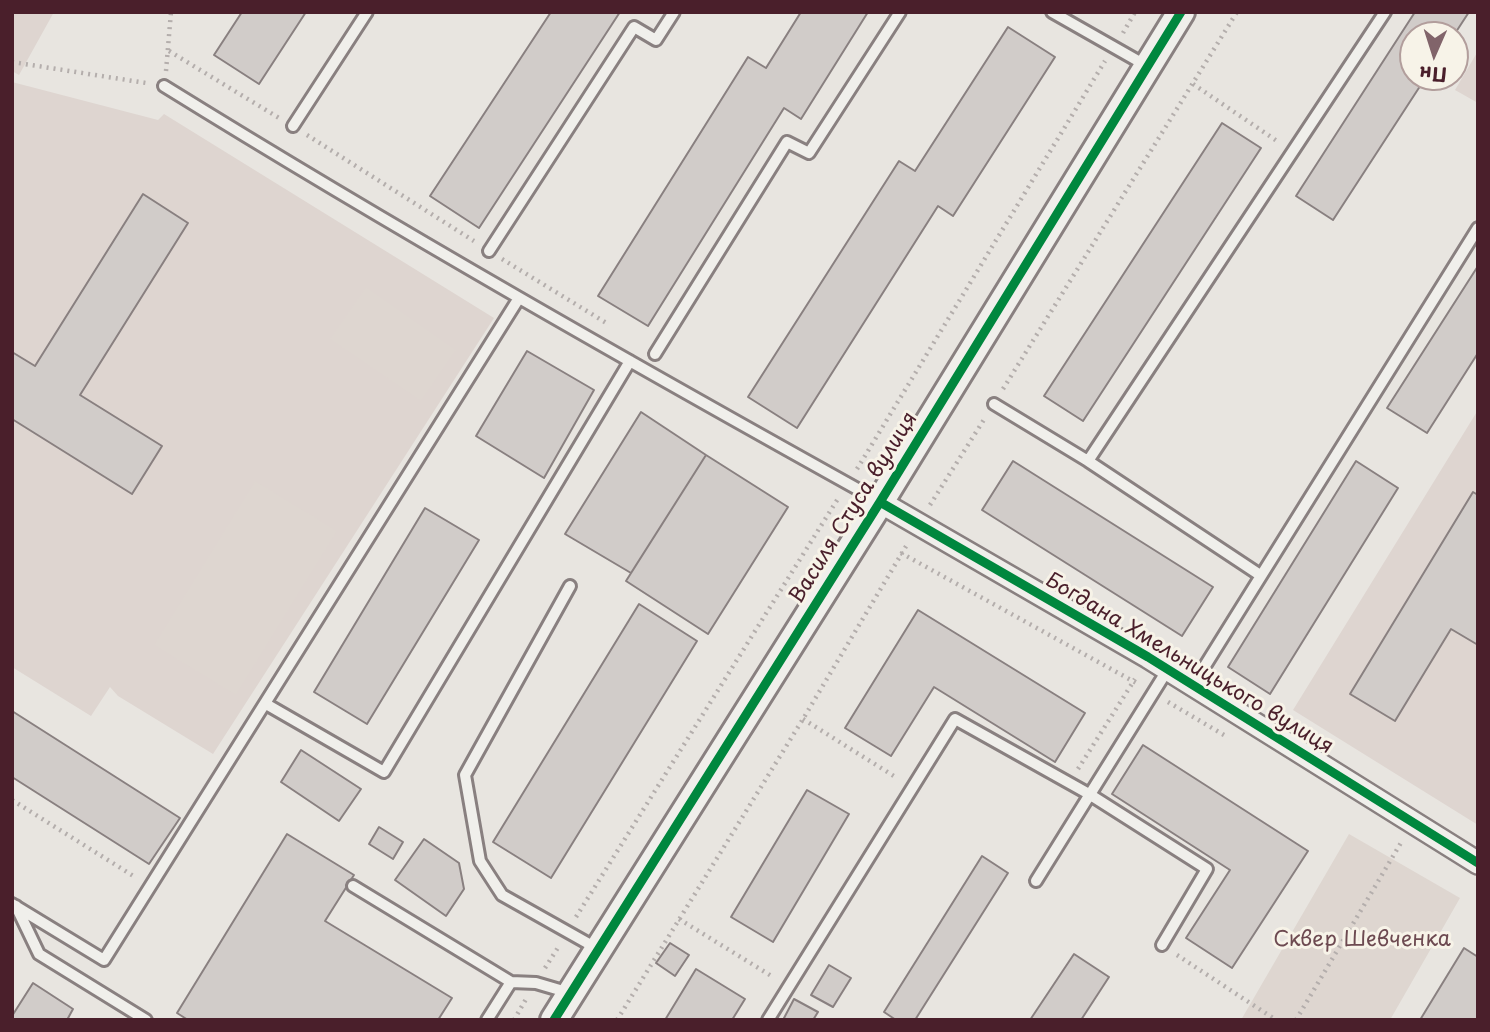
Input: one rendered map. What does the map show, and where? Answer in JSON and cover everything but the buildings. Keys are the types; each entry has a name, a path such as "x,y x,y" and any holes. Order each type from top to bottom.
{"street":[{"name":"Василя Стуса вулиця","path":"554,1020 880,502 1181,12"},
{"name":"Богдана Хмельницького вулиця","path":"880,502 1168,669 1478,863"}],"lane":[{"path":"293,126 367,12"},
{"path":"489,251 634,27 656,40 674,12"},
{"path":"655,354 787,142 809,153 900,12"},
{"path":"1052,12 1148,66"},
{"path":"1088,461 1385,12"},
{"path":"164,86 279,158 519,298 880,502"},
{"path":"1193,685 1478,228"},
{"path":"14,905 104,960 519,298"},
{"path":"266,704 384,772 630,361"},
{"path":"994,404 1088,461 1260,575"},
{"path":"570,586 465,775 480,861 502,895 598,949"},
{"path":"1036,881 1168,669"},
{"path":"768,1020 955,719 1089,794 1207,869 1162,945"},
{"path":"353,886 511,982 536,983 570,993"},
{"path":"14,905 39,954 146,1020"},
{"path":"487,1020 511,982"}],"path":[{"path":"12,62 164,86 171,12"},
{"path":"514,1020 848,484 1135,12"},
{"path":"169,51 620,332"},
{"path":"1192,84 1293,151"},
{"path":"846,461 857,468"},
{"path":"901,553 1133,681 1224,736"},
{"path":"1069,783 1148,657"},
{"path":"803,719 912,788"},
{"path":"12,800 150,887"},
{"path":"1296,1020 1413,822"},
{"path":"1400,843 1411,850"},
{"path":"679,918 789,987"},
{"path":"1162,945 1276,1020"}],"shaded area":[{"path":"12,12 54,12 19,75 12,71"},
{"path":"1478,51 1478,103 1457,91 1469,91 1469,66"},
{"path":"12,82 158,120 164,114 494,318 213,754 118,696 110,687 91,716 12,667"},
{"path":"1478,410 1478,825 1293,710"}],"green space":[{"path":"366,287 456,350 421,401 330,339"},
{"path":"255,481 337,531 236,695 154,645"},
{"name":"Сквер Шевченка","path":"1349,834 1460,898 1390,1020 1241,1020"}],"cycle path":[{"path":"554,1020 880,502 1181,12"},
{"path":"880,502 1148,657 1478,863"}]}
